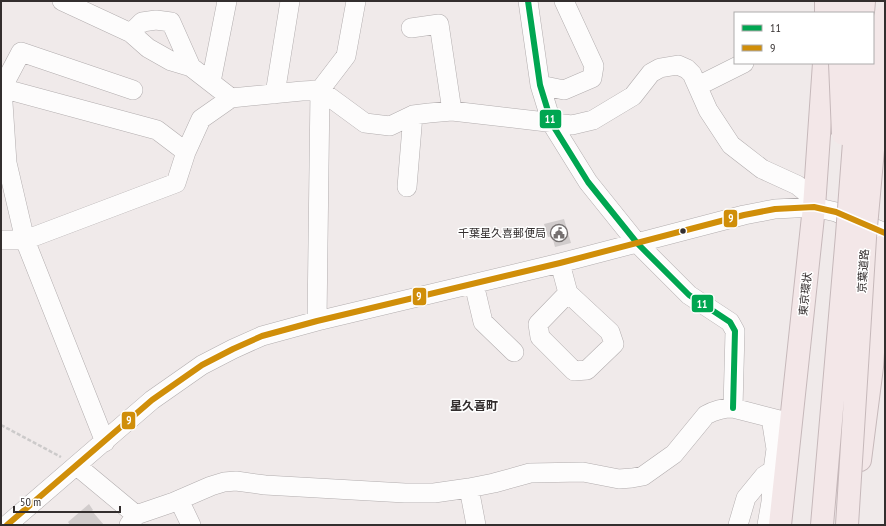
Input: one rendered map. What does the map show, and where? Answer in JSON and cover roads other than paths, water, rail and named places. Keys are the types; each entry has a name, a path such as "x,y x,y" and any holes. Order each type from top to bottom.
{"highway":[{"path":"826,1 826,12"},
{"path":"842,1 842,12"},
{"path":"863,12 864,1"},
{"name":"京葉道路","path":"849,525 865,238 885,18"},
{"name":"東京環状","path":"780,525 781,420 814,208 824,64"},
{"path":"840,64 847,235"},
{"name":"京葉道路","path":"822,525 860,64"},
{"path":"849,525 854,513 872,367 878,294 885,245"}],"street":[{"path":"62,1 131,34 148,48 171,61 191,67 231,98"},
{"path":"211,82 227,1"},
{"path":"275,94 290,1"},
{"path":"317,321 320,90 346,56 356,1"},
{"path":"528,1 540,85 552,124 588,182 637,243 689,295 730,322 736,331 733,408"},
{"path":"540,85 564,90 592,78 594,66 564,1"},
{"path":"131,34 142,22 156,20 171,22 191,67"},
{"path":"411,28 439,24 452,111"},
{"path":"105,442 25,240 8,163 2,88 21,52 133,90"},
{"path":"698,86 742,64"},
{"path":"1,240 25,240 176,183 186,152 201,119 231,98 320,90 365,123 390,126 413,116 429,112 452,111 552,124 572,125 593,120 633,96 651,73 660,68 678,65 692,74 708,110 731,145 762,169 797,185 807,193 814,208"},
{"path":"2,88 157,130 186,152"},
{"path":"407,187 413,116"},
{"path":"7,525 152,400 202,365 262,336 317,321 560,263 744,215 775,209 814,208 836,212 885,233"},
{"path":"560,263 568,293"},
{"path":"474,284 483,322 514,352"},
{"path":"77,466 133,520 210,486 224,482 236,481 405,493 434,493 494,483 530,473 583,472 619,479 632,478 643,476 674,454 706,415 720,409 733,408 781,420 773,470 771,502 767,525"},
{"path":"738,525 746,498 764,476 773,470"},
{"path":"469,488 476,525"},
{"path":"178,500 191,525"}],"place":[{"name":"千葉星久喜郵便局","path":"559,233"}],"district":[{"name":"星久喜町","path":"474,406"}]}
